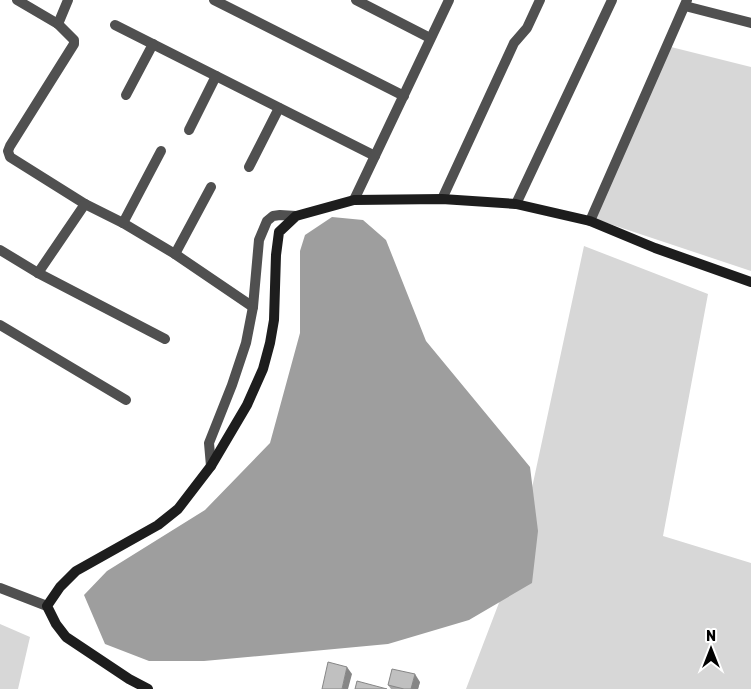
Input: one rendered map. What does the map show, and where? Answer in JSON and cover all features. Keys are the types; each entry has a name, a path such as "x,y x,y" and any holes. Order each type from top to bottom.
{"street":[{"path":"17,0 58,24 74,40 74,44 8,151 10,157 85,204 123,223 175,254 253,306"},
{"path":"58,24 68,0"},
{"path":"214,0 404,96"},
{"path":"356,0 430,38"},
{"path":"354,200 449,0"},
{"path":"442,199 514,43 527,28 540,0"},
{"path":"516,204 612,0"},
{"path":"590,221 686,3 751,24"},
{"path":"115,25 375,156"},
{"path":"126,95 153,44"},
{"path":"189,130 216,76"},
{"path":"249,167 280,108"},
{"path":"123,223 161,151"},
{"path":"175,254 211,187"},
{"path":"211,466 209,443 246,343 253,306 259,240 267,221 273,216 296,216 354,200 442,199 516,204 590,221 663,251 751,282"},
{"path":"38,273 85,204"},
{"path":"47,606 60,586 76,571 158,525 178,509 211,466 247,405 263,369 274,320 276,255 280,232 296,216"},
{"path":"0,250 38,273 165,339"},
{"path":"0,324 126,400"},
{"path":"0,588 47,606 56,624 66,637 129,679 148,689"}],"shaded area":[{"path":"671,47 751,67 751,271 595,219"},
{"path":"332,217 363,220 386,240 426,341 530,467 538,531 532,583 469,620 388,644 204,661 149,661 105,644 84,595 107,571 205,510 270,443 300,333 300,251 305,235"},
{"path":"584,246 708,294 663,536 751,563 751,689 466,689 518,553"},
{"path":"0,624 30,637 18,689 0,689"}],"building":[{"path":"328,662 347,667 342,689 322,689"},
{"path":"392,669 415,674 411,689 388,685"},
{"path":"357,681 387,689 355,689"}]}
